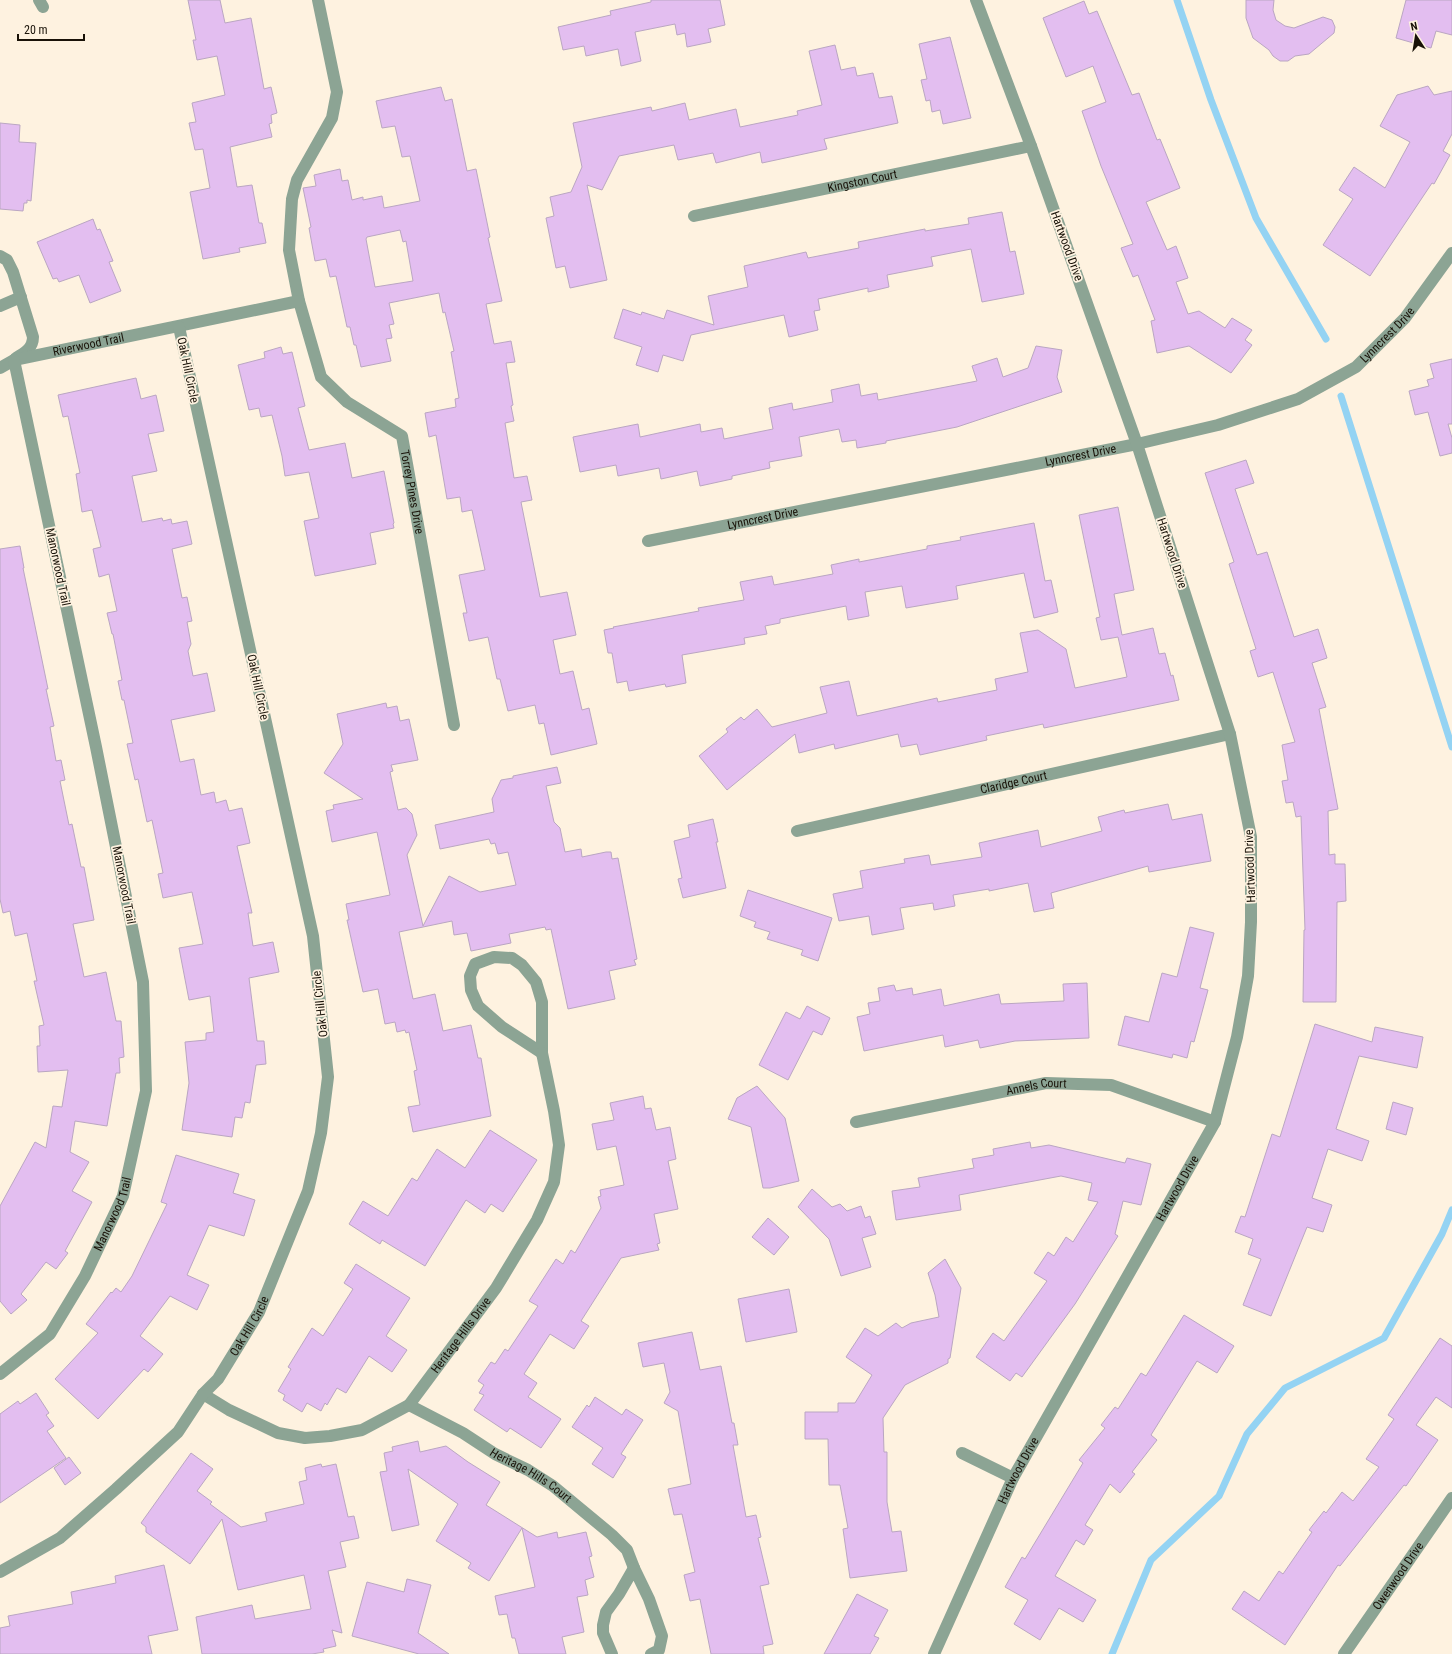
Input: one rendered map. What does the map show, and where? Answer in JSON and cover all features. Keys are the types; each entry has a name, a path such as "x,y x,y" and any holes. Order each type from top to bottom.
{"street":[{"name":"Torrey Pines Drive","path":"318,0 337,92 332,118 297,180 292,199 289,250 299,301 321,377 347,402 402,436 454,725"},
{"name":"Hartwood Drive","path":"934,1654 1013,1478 1215,1122 1238,1029 1248,976 1251,922 1251,837 1230,734 1138,444 1031,146 976,0"},
{"name":"Kingston Court","path":"694,216 1031,146"},
{"name":"Lynncrest Drive","path":"648,541 1138,444 1218,425 1298,399 1356,367 1405,318 1452,253"},
{"path":"0,256 7,260 13,272 33,337 33,343 27,351 14,360 0,363"},
{"path":"0,306 21,298"},
{"path":"179,327 299,301"},
{"name":"Riverwood Trail","path":"0,368 14,360 179,327"},
{"name":"Oak Hill Circle","path":"0,1572 60,1538 116,1489 178,1432 203,1394 218,1380 259,1312 308,1191 322,1133 328,1077 313,936 179,327"},
{"name":"Manorwood Trail","path":"0,1374 50,1334 85,1276 124,1196 146,1091 143,982 96,747 14,360"},
{"name":"Claridge Court","path":"797,831 1230,734"},
{"name":"Heritage Hills Drive","path":"203,1394 229,1410 278,1433 305,1438 330,1436 362,1430 409,1405 496,1288 537,1220 554,1182 558,1145 554,1111 542,1053 542,1002 536,982 522,965 512,958 494,957 476,964 470,976 471,990 478,1006 502,1027 542,1053"},
{"name":"Annels Court","path":"856,1122 1046,1083 1111,1085 1215,1122"},
{"name":"Heritage Hills Court","path":"409,1405 463,1433 495,1454 528,1470 553,1486 612,1535 627,1550 649,1599 662,1636 659,1650 652,1654"},
{"path":"962,1453 1013,1478"},
{"name":"Owenwood Drive","path":"1344,1654 1452,1498"},
{"path":"612,1654 603,1633 606,1612 619,1594 634,1568"}],"building":[{"path":"188,0 220,0 225,23 251,18 264,89 271,87 277,113 271,115 272,123 269,124 272,137 230,147 237,187 252,185 259,223 262,223 266,243 239,248 240,252 203,259 190,192 210,188 203,149 195,150 189,123 196,122 192,103 225,95 217,56 197,60 193,40 196,40"},
{"path":"651,0 720,0 725,25 708,29 711,42 687,47 685,33 677,35 675,24 635,32 641,61 621,66 618,49 586,56 584,46 563,50 558,27 611,15 610,11 651,2"},
{"path":"1246,0 1274,0 1273,10 1276,20 1285,26 1294,28 1323,17 1332,20 1335,27 1334,33 1309,54 1295,56 1288,61 1280,61 1273,56 1269,50 1253,38 1246,18"},
{"path":"1406,0 1452,0 1452,35 1436,31 1431,48 1396,38"},
{"path":"1084,1 1089,14 1097,11 1132,95 1139,93 1157,140 1160,139 1180,188 1146,202 1167,250 1176,246 1188,278 1176,282 1188,314 1199,311 1225,328 1232,318 1252,330 1245,340 1252,345 1231,373 1189,346 1157,353 1151,321 1155,320 1138,275 1133,277 1121,248 1133,244 1101,166 1082,111 1106,102 1093,66 1066,77 1043,18"},
{"path":"950,37 971,118 943,124 940,110 932,112 930,100 926,101 921,80 927,79 919,44"},
{"path":"835,45 841,70 855,67 857,76 873,73 879,98 892,96 898,123 824,139 827,149 762,163 760,152 716,163 713,153 678,160 674,145 619,156 602,190 587,185 607,280 570,288 565,266 556,268 546,218 554,216 550,197 571,192 582,167 573,123 651,107 652,111 685,103 689,120 736,109 740,127 798,115 797,111 822,105 809,51"},
{"path":"1428,86 1434,95 1452,91 1452,134 1443,151 1450,155 1434,184 1432,183 1370,276 1323,245 1353,199 1339,190 1354,167 1385,188 1410,142 1380,126 1397,95"},
{"path":"441,87 445,101 452,99 467,171 476,169 490,237 488,238 502,301 486,304 494,344 511,341 515,362 506,363 514,421 505,423 514,478 527,476 532,500 521,502 540,597 567,592 576,635 553,640 560,674 573,671 582,710 589,708 597,744 551,755 544,723 539,724 535,705 508,711 500,679 497,679 488,637 469,641 463,613 467,613 459,575 485,570 472,510 462,512 460,497 447,499 436,435 429,437 425,413 456,407 455,399 459,398 451,352 454,351 439,293 389,303 394,324 389,325 392,338 386,339 391,361 361,367 350,327 347,327 336,276 330,277 326,259 315,261 309,228 311,227 303,188 316,186 314,175 340,169 342,181 348,180 352,200 363,197 363,200 382,196 384,208 420,201 410,156 402,157 395,126 382,128 376,101","holes":["400,230 403,242 406,241 413,281 375,287 366,239 367,237"]},
{"path":"0,123 20,125 19,142 36,143 31,201 27,200 27,203 24,203 23,211 0,209"},
{"path":"1002,212 1010,252 1015,251 1024,294 982,302 971,249 931,257 933,266 887,275 889,287 868,292 868,288 818,299 820,310 814,311 818,330 789,337 784,315 691,335 683,361 663,355 658,372 636,365 642,347 614,338 623,309 641,315 642,312 664,319 667,310 714,325 708,296 748,287 744,266 806,252 808,258 859,248 858,242 925,229 925,231 969,224 968,218"},
{"path":"93,219 97,230 100,229 113,261 109,262 121,291 90,303 79,275 59,282 57,278 53,279 37,242"},
{"path":"1036,346 1062,350 1057,377 1062,392 957,427 857,448 856,440 842,442 839,429 799,437 802,456 769,462 770,468 732,476 732,479 700,486 697,471 661,479 659,468 618,476 616,465 580,472 573,437 638,424 640,437 700,424 701,432 722,428 724,439 773,429 769,408 792,403 793,410 833,402 831,390 859,384 861,396 877,393 878,400 977,381 972,366 997,358 1003,377 1028,368"},
{"path":"281,347 283,354 292,352 305,406 298,408 309,450 345,443 352,478 384,471 394,528 370,533 376,564 315,576 304,521 319,518 309,472 285,476 282,456 272,415 261,417 259,408 249,410 238,365 265,358 264,352"},
{"path":"1452,359 1452,424 1448,424 1452,438 1452,453 1440,456 1428,412 1415,415 1409,391 1429,386 1427,380 1434,378 1430,364"},
{"path":"136,378 141,399 156,395 164,431 148,434 157,471 132,476 142,522 162,518 163,521 171,519 172,524 187,521 192,544 172,549 182,598 187,597 192,621 187,622 191,644 188,651 193,676 207,673 215,711 171,720 180,762 194,759 201,795 214,792 216,803 226,800 229,811 242,808 250,843 237,846 252,913 248,913 253,946 273,942 279,972 249,978 257,1041 264,1041 266,1064 256,1065 250,1103 245,1102 242,1118 235,1117 232,1137 182,1130 189,1083 185,1042 206,1040 206,1033 214,1032 210,996 189,1000 179,948 203,944 192,892 163,898 158,874 163,873 152,820 147,822 138,779 135,780 127,744 133,743 124,700 122,700 118,681 122,680 113,634 107,613 117,611 109,574 99,577 93,549 101,547 92,510 82,512 76,474 80,473 68,416 63,417 58,395"},
{"path":"1246,460 1254,483 1235,489 1257,555 1267,552 1294,637 1318,629 1327,658 1312,663 1326,707 1319,709 1338,809 1328,811 1329,855 1335,854 1335,864 1345,864 1346,901 1337,902 1336,1002 1303,1002 1305,930 1301,816 1296,817 1293,802 1286,803 1282,781 1288,780 1282,745 1295,742 1273,672 1258,677 1250,651 1256,649 1229,564 1234,562 1205,473"},
{"path":"1118,507 1134,590 1114,594 1122,635 1153,628 1159,654 1165,653 1171,676 1173,675 1179,700 1044,728 1043,724 986,736 987,740 920,755 917,744 901,747 898,734 835,749 834,744 799,753 795,734 727,790 699,756 728,732 726,729 741,717 744,720 757,709 772,727 827,713 820,687 849,681 857,716 937,698 938,702 997,690 995,679 1028,672 1020,633 1038,630 1066,649 1075,688 1127,677 1118,637 1101,640 1096,618 1100,617 1079,515"},
{"path":"1034,523 1045,581 1051,580 1058,612 1034,618 1024,573 956,586 958,599 906,608 902,586 865,592 869,616 848,620 846,606 780,619 780,623 765,626 767,634 744,638 745,644 682,655 686,683 666,687 665,684 629,691 627,681 617,683 612,653 608,653 604,630 699,611 698,608 744,600 740,582 772,576 774,585 833,574 831,565 859,559 859,562 927,549 927,546 961,540 960,537"},
{"path":"20,546 23,568 48,689 46,689 54,726 50,727 56,761 61,760 65,780 60,781 69,825 72,824 81,867 84,867 94,920 73,924 84,977 106,972 116,1021 121,1021 124,1057 119,1058 120,1073 116,1073 107,1126 75,1121 70,1152 89,1162 72,1191 92,1202 65,1251 68,1253 56,1269 46,1262 21,1294 27,1300 11,1314 0,1301 0,1206 35,1142 46,1148 53,1106 62,1107 68,1070 38,1072 37,1046 40,1046 39,1026 44,1025 34,981 37,981 27,933 15,936 10,911 3,913 0,899 0,549"},
{"path":"386,703 387,708 397,706 400,721 409,719 418,760 391,765 393,771 390,772 398,810 406,808 412,814 417,835 407,855 423,926 449,876 480,892 516,885 508,852 498,854 495,843 491,844 489,839 440,849 435,825 494,812 492,799 501,780 557,767 561,783 546,786 554,822 560,828 565,852 581,849 582,857 611,852 612,859 618,858 637,959 634,960 636,965 609,971 615,999 568,1009 551,929 546,930 545,927 509,934 511,943 471,951 467,933 454,935 452,921 399,932 413,999 435,994 443,1031 471,1025 478,1058 481,1058 491,1116 413,1132 408,1107 420,1105 414,1071 417,1070 409,1032 406,1033 405,1030 397,1032 395,1022 385,1024 378,989 363,992 347,920 349,920 346,904 390,895 377,832 332,842 326,811 334,809 333,805 363,799 324,773 343,744 337,714"},
{"path":"1168,804 1172,820 1202,814 1211,861 1149,872 1148,866 1051,893 1054,908 1034,912 1028,883 989,891 989,889 953,895 955,906 934,910 933,903 900,908 904,929 872,935 869,916 839,921 833,894 863,888 860,871 905,863 904,859 929,855 931,865 982,857 979,843 1038,830 1041,847 1102,831 1098,817 1124,810 1125,813"},
{"path":"713,819 718,842 716,842 726,888 683,898 678,879 682,878 674,841 690,837 688,825"},
{"path":"748,890 832,918 818,961 801,955 803,950 767,939 770,932 754,927 756,922 740,916"},
{"path":"1190,927 1214,933 1200,988 1208,990 1194,1042 1191,1041 1187,1058 1173,1054 1172,1058 1118,1045 1125,1016 1149,1022 1162,973 1177,977"},
{"path":"1087,983 1089,1038 1015,1041 980,1048 978,1040 945,1047 943,1035 864,1051 857,1017 870,1014 868,1003 880,1001 878,988 894,985 896,991 912,988 913,995 941,989 944,1006 999,994 1001,1004 1064,1001 1063,984"},
{"path":"807,1006 830,1018 822,1035 813,1031 788,1080 759,1065 786,1012 800,1019"},
{"path":"1315,1024 1372,1042 1375,1027 1423,1037 1417,1068 1359,1056 1336,1129 1369,1141 1362,1161 1328,1149 1312,1198 1332,1205 1323,1232 1307,1227 1271,1316 1243,1305 1261,1259 1248,1254 1253,1239 1235,1232 1241,1216 1245,1217 1272,1134 1280,1137"},
{"path":"757,1086 785,1118 799,1181 770,1188 763,1188 751,1127 728,1119 737,1098"},
{"path":"643,1096 645,1109 651,1108 656,1130 670,1127 676,1159 668,1161 678,1209 654,1214 660,1243 657,1244 659,1250 621,1258 581,1321 589,1326 574,1349 550,1334 524,1374 537,1383 528,1397 561,1419 541,1448 510,1428 507,1432 474,1410 484,1395 479,1393 484,1385 478,1381 491,1362 495,1364 505,1349 508,1351 538,1306 529,1301 556,1259 563,1264 571,1250 575,1253 601,1208 598,1197 601,1196 600,1190 624,1185 616,1146 597,1150 592,1124 614,1120 610,1103"},
{"path":"1393,1102 1413,1108 1406,1135 1386,1129"},
{"path":"490,1130 537,1160 503,1212 491,1204 485,1213 466,1200 425,1266 382,1240 380,1244 349,1224 363,1201 388,1216 412,1178 417,1181 437,1149 465,1168"},
{"path":"1030,1142 1031,1148 1049,1145 1125,1163 1127,1158 1151,1164 1141,1205 1123,1201 1115,1234 1118,1236 1075,1304 1022,1377 1016,1373 1010,1381 976,1357 993,1333 1004,1341 1047,1281 1034,1273 1048,1252 1054,1256 1066,1237 1073,1242 1098,1202 1088,1200 1092,1183 1061,1176 959,1195 961,1210 896,1220 892,1191 920,1187 918,1178 974,1168 972,1159 994,1155 993,1149"},
{"path":"176,1155 239,1174 233,1193 255,1200 244,1236 209,1225 187,1275 209,1285 197,1310 170,1296 140,1336 163,1354 148,1372 144,1369 98,1419 55,1379 98,1333 86,1324 111,1292 112,1293 116,1288 121,1292 132,1276 167,1204 161,1202"},
{"path":"812,1189 832,1207 840,1204 847,1211 861,1206 865,1218 870,1216 876,1234 862,1238 871,1267 841,1276 829,1239 798,1207"},
{"path":"768,1218 789,1237 774,1255 752,1237"},
{"path":"945,1259 961,1288 950,1358 948,1359 948,1363 905,1385 883,1418 884,1452 887,1452 887,1502 892,1532 901,1531 907,1571 850,1578 843,1529 848,1528 840,1485 829,1485 828,1439 805,1439 805,1412 838,1412 838,1403 855,1403 872,1375 846,1357 865,1328 878,1336 896,1323 902,1328 911,1323 939,1317 935,1295 928,1273"},
{"path":"356,1264 410,1298 386,1336 407,1350 392,1372 369,1356 346,1393 337,1388 327,1405 325,1403 321,1411 307,1403 302,1412 283,1400 285,1395 278,1391 291,1369 288,1367 312,1328 323,1336 353,1289 344,1283"},
{"path":"789,1289 797,1332 746,1342 738,1299"},
{"path":"1184,1315 1234,1346 1217,1373 1197,1361 1151,1435 1157,1440 1132,1472 1135,1474 1120,1493 1110,1484 1085,1525 1093,1530 1084,1545 1076,1540 1055,1576 1096,1600 1083,1622 1059,1608 1040,1640 1014,1624 1028,1600 1005,1587 1022,1557 1025,1559 1083,1463 1079,1460 1105,1428 1101,1425 1115,1407 1118,1409 1141,1373 1146,1376"},
{"path":"692,1332 700,1370 721,1366 732,1423 734,1423 738,1445 733,1445 746,1517 756,1515 761,1537 758,1538 769,1584 760,1586 773,1644 763,1646 764,1654 711,1654 700,1599 690,1601 684,1575 695,1572 682,1514 674,1515 668,1489 691,1484 678,1411 664,1403 670,1392 664,1363 643,1367 638,1343"},
{"path":"1440,1338 1452,1346 1452,1408 1436,1397 1416,1425 1438,1440 1406,1486 1404,1485 1340,1566 1338,1565 1285,1645 1232,1609 1244,1591 1259,1601 1279,1571 1283,1574 1312,1532 1309,1530 1324,1511 1326,1513 1342,1492 1353,1501 1379,1467 1366,1459 1394,1419 1388,1415"},
{"path":"36,1393 49,1413 46,1415 54,1426 47,1431 66,1458 0,1503 0,1414 18,1401 20,1404"},
{"path":"595,1397 622,1415 626,1409 643,1420 621,1454 626,1457 613,1478 592,1464 603,1448 572,1427 587,1405 589,1407"},
{"path":"418,1441 420,1452 446,1446 500,1482 486,1505 537,1537 557,1532 558,1538 586,1532 592,1556 589,1557 594,1577 585,1580 588,1595 577,1597 584,1632 562,1637 566,1654 519,1654 515,1638 512,1638 507,1614 499,1615 495,1596 535,1587 522,1528 489,1581 468,1568 471,1563 436,1541 458,1504 408,1469 419,1525 392,1531 380,1472 387,1471 384,1453 393,1451 392,1447"},
{"path":"191,1453 213,1469 197,1491 212,1502 210,1504 241,1527 267,1521 265,1513 304,1504 299,1482 307,1480 305,1468 321,1464 322,1467 336,1464 348,1517 354,1516 359,1538 340,1542 346,1567 328,1571 342,1633 332,1630 336,1646 323,1649 324,1652 312,1654 202,1654 196,1617 252,1605 255,1619 311,1609 304,1575 238,1590 222,1519 190,1564 146,1532 146,1527 141,1523"},
{"path":"69,1457 81,1473 65,1485 54,1468"},
{"path":"164,1565 178,1630 148,1636 152,1654 0,1654 0,1628 10,1626 8,1616 73,1604 71,1592 116,1583 115,1576"},
{"path":"407,1579 431,1585 418,1633 449,1654 419,1654 352,1636 367,1582 404,1592"},
{"path":"857,1594 888,1610 874,1636 879,1638 870,1654 824,1654"}],"waterway":[{"path":"1177,0 1211,100 1256,218 1326,339"},
{"path":"1341,396 1452,747"},
{"path":"1112,1654 1151,1560 1219,1496 1247,1434 1285,1388 1384,1338 1442,1234 1452,1210"}]}
